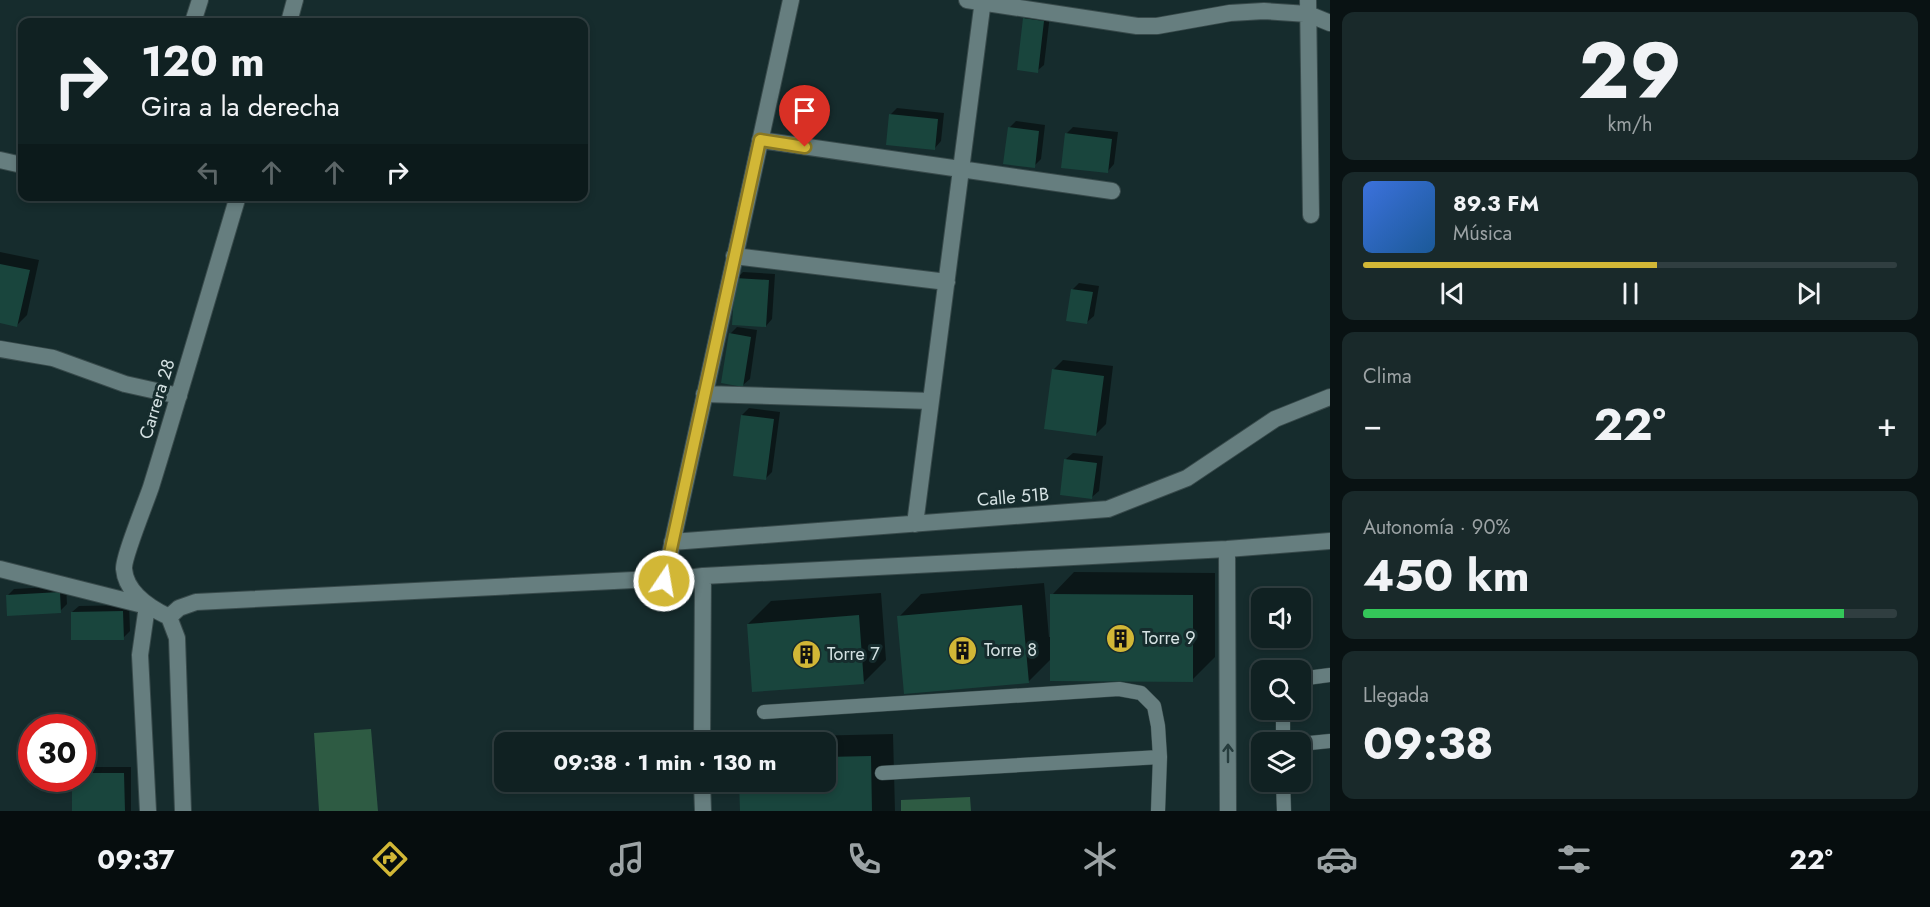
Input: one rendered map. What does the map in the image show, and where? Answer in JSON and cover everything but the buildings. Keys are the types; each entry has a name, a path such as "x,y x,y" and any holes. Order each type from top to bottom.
{"street":[{"path":"194,18 200,0"},
{"path":"290,18 295,0"},
{"path":"664,581 791,0"},
{"path":"915,525 961,170 978,1 1137,26 1157,26 1230,13 1308,7 1330,23"},
{"path":"1308,7 1311,215"},
{"path":"760,140 1112,191"},
{"path":"0,160 18,164"},
{"name":"Carrera 28","path":"169,617 147,606 126,581 124,567 179,396 236,201"},
{"path":"734,256 947,282"},
{"path":"0,349 53,358 125,384 179,396"},
{"path":"704,393 931,401"},
{"name":"Calle 51B","path":"672,542 1108,509 1187,478 1275,419 1330,397"},
{"path":"183,811 177,638 169,617 179,608 196,602 654,579 664,581 703,576 1227,549 1330,541"},
{"path":"1227,549 1228,811"},
{"path":"0,569 147,606 140,655 148,811"},
{"path":"702,732 703,576"},
{"path":"702,792 703,811"}],"lane":[{"path":"1311,677 1330,675"},
{"path":"764,712 1119,690 1141,693 1154,706 1158,726 1160,757 1158,811"},
{"path":"1311,743 1330,741"},
{"path":"882,773 1160,757"},
{"path":"1283,792 1284,811"}],"green space":[{"path":"371,729 378,811 319,811 314,733"},
{"path":"970,797 971,811 901,811 901,800"}],"place":[{"name":"Torre 9","path":"1121,638"},
{"name":"Torre 8","path":"963,650"},
{"name":"Torre 7","path":"806,654"}],"route":[{"path":"664,581 760,140 805,147"}]}
